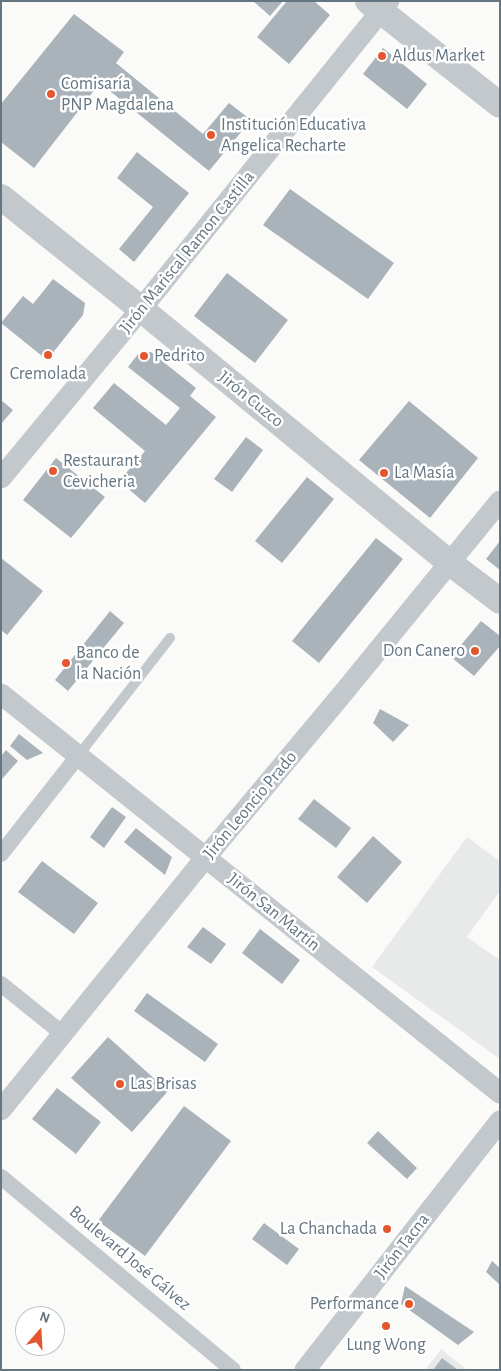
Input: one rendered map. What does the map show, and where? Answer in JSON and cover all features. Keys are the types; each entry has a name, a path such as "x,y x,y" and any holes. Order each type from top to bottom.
{"street":[{"path":"379,4 500,105"},
{"name":"Jirón Mariscal Ramon Castilla","path":"1,478 141,309 379,4"},
{"name":"Jirón Cuzco","path":"1,198 141,309 450,563 500,601"},
{"name":"Jirón Leoncio Prado","path":"1,1110 500,501"},
{"name":"Jirón San Martín","path":"1,694 500,1094"},
{"path":"1,854 78,756"},
{"path":"1,984 63,1034"},
{"name":"Jirón Tacna","path":"305,1370 500,1121"},
{"name":"Boulevard José Gálvez","path":"1,1177 233,1370"}],"lane":[{"path":"78,756 170,638"}],"shaded area":[{"path":"467,837 500,861 500,891 467,937 500,960 500,1059 372,967"},
{"path":"441,1349 467,1370 425,1370"}],"building":[{"path":"253,1 283,1 270,16"},
{"path":"287,1 314,1 330,15 289,64 257,37"},
{"name":"Comisaría PNP Magdalena","path":"74,14 124,52 116,63 203,134 229,103 251,120 209,171 100,83 34,168 1,142 1,104"},
{"path":"383,48 427,84 407,109 363,74"},
{"path":"137,152 189,193 134,262 119,249 153,207 117,178"},
{"path":"290,189 394,263 368,299 263,225"},
{"path":"227,273 288,320 255,363 194,316"},
{"path":"53,279 85,303 83,315 47,360 1,323 23,296 33,304"},
{"path":"151,352 196,388 190,396 216,417 145,503 119,481 145,451 93,408 114,383 166,425 180,408 128,367 138,354"},
{"path":"1,400 13,410 1,424"},
{"path":"409,401 478,458 430,518 359,460"},
{"path":"246,437 263,450 232,492 214,479"},
{"path":"56,458 105,497 71,538 23,500"},
{"path":"307,477 334,499 282,563 255,541"},
{"path":"376,538 403,559 319,663 292,641"},
{"path":"500,541 500,570 486,559"},
{"path":"1,558 43,591 7,635 1,630"},
{"path":"110,611 124,623 68,691 55,680"},
{"name":"Don Canero","path":"481,621 500,636 500,646 474,676 451,657"},
{"path":"380,709 409,725 393,742 373,723"},
{"path":"19,734 43,753 27,760 10,746"},
{"path":"6,750 18,761 1,780 1,756"},
{"path":"314,799 351,828 336,848 298,819"},
{"path":"112,807 126,817 104,848 90,837"},
{"path":"136,828 172,857 165,875 124,842"},
{"path":"373,836 402,862 367,903 337,877"},
{"path":"42,861 98,903 74,934 18,892"},
{"path":"203,927 226,944 211,964 187,947"},
{"path":"260,929 300,960 282,984 242,953"},
{"path":"147,993 218,1044 205,1062 134,1011"},
{"name":"Las Brisas","path":"108,1037 168,1091 132,1132 71,1078"},
{"path":"57,1088 101,1122 76,1154 32,1119"},
{"path":"184,1106 231,1141 145,1256 98,1221"},
{"path":"378,1131 417,1168 407,1179 367,1143"},
{"path":"264,1223 299,1249 287,1265 252,1239"},
{"path":"492,1261 500,1268 500,1285 486,1272"},
{"path":"405,1286 474,1332 458,1345 401,1304"},
{"path":"442,1358 458,1370 433,1370"}],"place":[{"name":"Aldus Market","path":"382,56"},
{"name":"Comisaría PNP Magdalena","path":"51,94"},
{"name":"Institución Educativa Angelica Recharte","path":"211,135"},
{"name":"Cremolada","path":"48,355"},
{"name":"Pedrito","path":"144,356"},
{"name":"Restaurant Cevicheria","path":"53,471"},
{"name":"La Masía","path":"384,473"},
{"name":"Don Canero","path":"475,651"},
{"name":"Banco de la Nación","path":"66,663"},
{"name":"Las Brisas","path":"120,1084"},
{"name":"La Chanchada","path":"387,1229"},
{"name":"Performance","path":"409,1304"},
{"name":"Lung Wong","path":"386,1326"}]}
